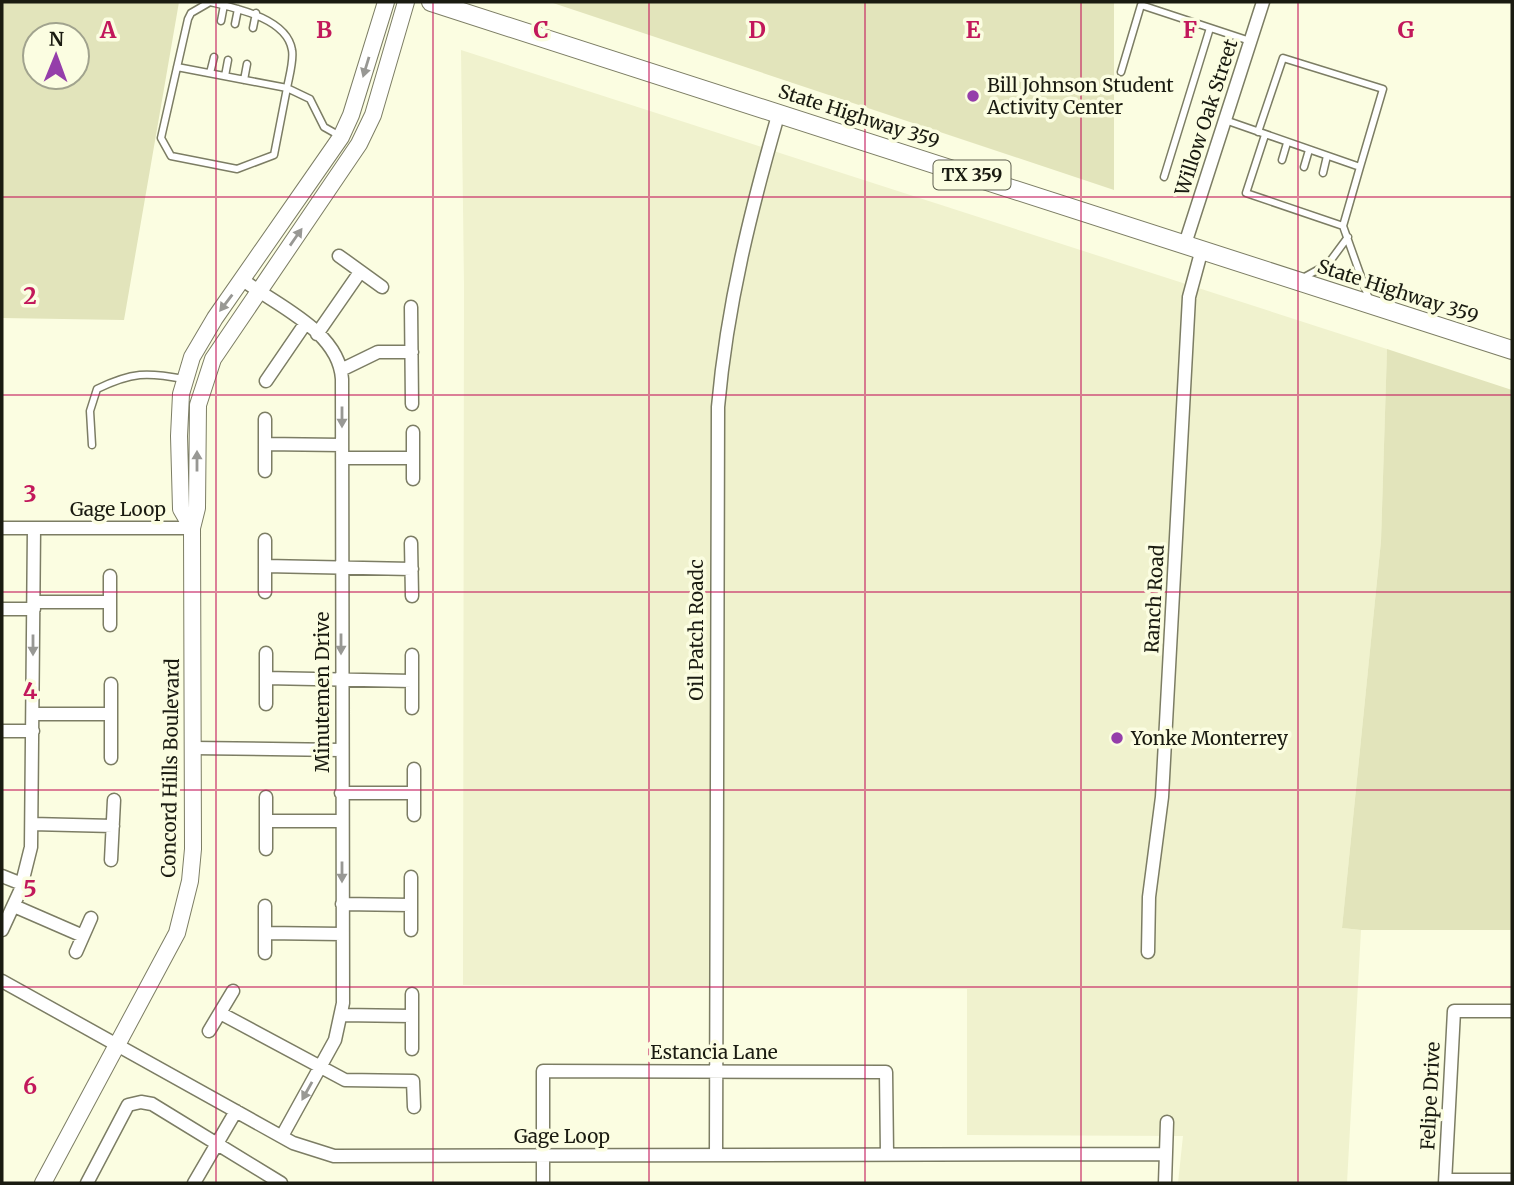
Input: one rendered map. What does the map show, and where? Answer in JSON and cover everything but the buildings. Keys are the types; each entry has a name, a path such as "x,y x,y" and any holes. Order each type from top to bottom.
{"main road":[{"name":"State Highway 359","path":"431,2 1512,350"}],"street":[{"name":"Concord Hills Boulevard","path":"191,528 181,509 179,436 184,379 202,337 341,137 351,115 386,2"},
{"name":"Concord Hills Boulevard","path":"43,1183 177,933 186,907 193,849 191,528 197,508 198,405 202,383 222,342 359,145 373,115 405,2"},
{"name":"Willow Oak Street","path":"1193,247 1225,120 1263,2"},
{"name":"Oil Patch Roadc","path":"716,1155 718,407 728,319 745,233 779,112"},
{"path":"341,137 359,145"},
{"name":"Ranch Road","path":"1148,953 1149,897 1162,797 1193,247"},
{"path":"339,257 382,287"},
{"path":"317,334 360,272"},
{"name":"Minutemen Drive","path":"243,280 317,334 335,351 341,370 341,1015 335,1040 282,1136"},
{"path":"411,307 412,404"},
{"path":"267,381 305,324"},
{"path":"341,370 378,352 412,352"},
{"path":"184,379 202,383"},
{"path":"265,418 265,471"},
{"path":"412,432 412,479"},
{"path":"265,444 413,458"},
{"name":"Gage Loop","path":"2,528 191,528"},
{"path":"2,930 22,884 31,847 34,528"},
{"path":"265,540 265,592"},
{"path":"411,543 412,596"},
{"path":"265,566 341,565 412,569"},
{"path":"110,576 110,625"},
{"path":"2,609 110,602"},
{"path":"266,653 266,704"},
{"path":"412,655 412,708"},
{"path":"266,678 412,681"},
{"path":"111,684 111,758"},
{"path":"33,713 111,714"},
{"path":"2,731 33,731"},
{"path":"192,748 341,750"},
{"path":"414,769 414,815"},
{"path":"341,793 414,793"},
{"path":"266,797 266,849"},
{"path":"111,860 114,800"},
{"path":"266,821 341,821"},
{"path":"32,824 113,826"},
{"path":"2,876 22,884"},
{"path":"411,877 411,930"},
{"path":"342,904 411,905"},
{"path":"14,906 83,936"},
{"path":"265,906 265,953"},
{"path":"75,952 91,918"},
{"path":"265,933 342,934"},
{"name":"Gage Loop","path":"2,981 282,1136 311,1150 334,1156 1167,1154"},
{"path":"209,1031 233,990"},
{"path":"412,994 412,1049"},
{"name":"Felipe Drive","path":"1445,1181 1454,1011 1512,1011"},
{"path":"220,1013 345,1080 413,1081 414,1107"},
{"path":"341,1015 412,1016"},
{"name":"Estancia Lane","path":"543,1155 543,1072 886,1072 887,1154"},
{"path":"87,1183 128,1105 135,1102 152,1104 281,1183"},
{"path":"194,1183 236,1111"},
{"path":"1165,1183 1167,1122"},
{"path":"543,1155 543,1183"},
{"path":"1445,1181 1512,1180"}],"lane":[{"path":"210,2 224,5 256,13 284,34 292,50 274,155 236,169 171,156 161,138 191,13 210,2"},
{"path":"221,21 224,5"},
{"path":"1121,72 1141,5 1250,41"},
{"path":"235,24 238,9"},
{"path":"254,28 256,13"},
{"path":"1164,177 1210,28"},
{"path":"210,74 214,57"},
{"path":"1343,226 1246,193 1283,58 1383,89 1343,226 1371,304"},
{"path":"225,76 228,60"},
{"path":"244,80 247,64"},
{"path":"177,67 287,88 310,99 324,127 341,137"},
{"path":"1225,120 1360,167"},
{"path":"1282,160 1287,142"},
{"path":"1304,167 1309,150"},
{"path":"1323,173 1327,156"},
{"path":"1270,201 1272,192"},
{"path":"1291,208 1294,199"},
{"path":"1311,215 1314,205"},
{"path":"1298,281 1328,264 1348,237"},
{"path":"92,444 90,411 97,389 127,375 154,374 184,379"}],"shaded area":[{"path":"2,2 179,2 124,320 2,318"},
{"name":"Bill Johnson Student Activity Center","path":"550,2 1114,2 1114,190"},
{"path":"461,50 1387,349 1381,541 1342,928 1361,930 1347,1183 1178,1183 1183,1136 967,1135 967,989 463,985 464,285"},
{"path":"1387,349 1512,390 1512,930 1342,928 1381,541"}],"place":[{"name":"Bill Johnson Student Activity Center","path":"973,96"},
{"name":"Yonke Monterrey","path":"1117,738"}]}
